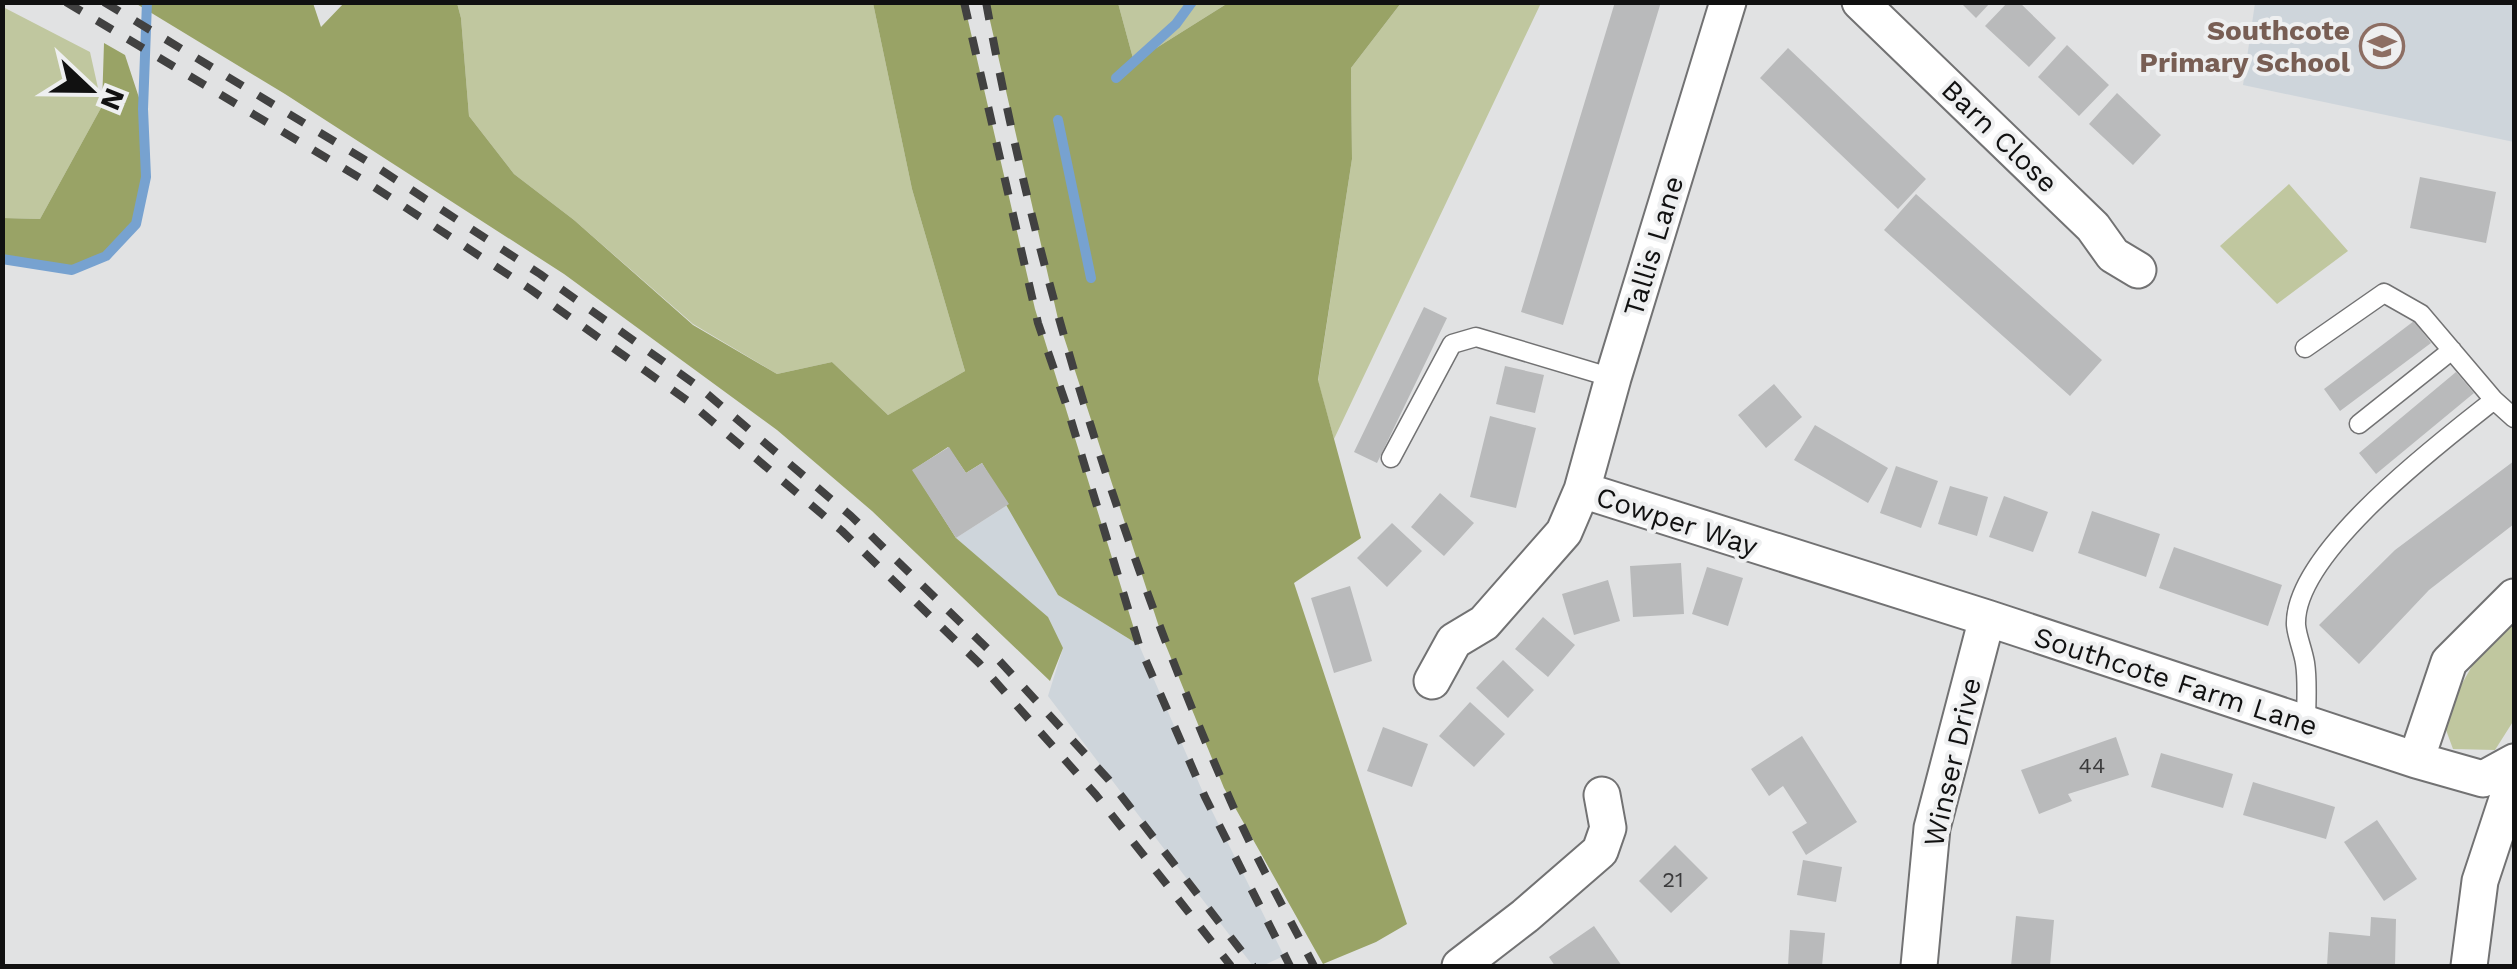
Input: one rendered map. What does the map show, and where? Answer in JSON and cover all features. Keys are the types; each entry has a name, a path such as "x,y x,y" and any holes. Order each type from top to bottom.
{"street":[{"name":"Tallis Lane","path":"1582,490 1728,2"},
{"name":"Barn Close","path":"1860,2 2094,227 2113,255 2138,270"},
{"name":"Cowper Way","path":"1432,681 1454,641 1484,623 1564,532 1582,490 1836,570"},
{"name":"Southcote Farm Lane","path":"1836,570 2416,760 2483,778 2514,762"},
{"path":"2416,760 2449,662 2514,598"},
{"name":"Winser Drive","path":"1918,966 1932,828 1987,618"},
{"path":"2469,966 2480,882 2514,778"},
{"path":"1460,966 1600,851 1608,828 1602,794"}],"lane":[{"path":"2306,348 2384,294 2421,314 2514,418"},
{"path":"1391,458 1452,344 1476,337 1613,378"},
{"path":"2359,424 2452,350"},
{"path":"2306,724 2306,665 2296,624 2306,580 2409,466 2494,400"}],"shaded area":[{"name":"Southcote Primary School","path":"2255,3 2514,3 2514,142 2243,85"},
{"path":"1009,504 1058,595 1139,645 1205,797 1284,956 1253,966 1048,696 1063,648 956,538"}],"green space":[{"path":"135,3 313,3 321,27 344,3 457,3 469,116 514,174 574,220 693,325 777,374 832,362 888,415 965,371 912,189 873,3 964,3 1035,309 1139,645 1058,595 982,463 966,473 948,447 913,470 956,538 1048,617 1063,648 1050,681 872,511 777,430 564,274 285,94"},
{"path":"457,3 873,3 912,189 965,371 888,415 832,362 777,374 693,324 574,220 514,174 469,116"},
{"path":"986,3 1118,3 1134,62 1228,3 1401,3 1351,68 1352,159 1318,380 1361,538 1294,583 1407,924 1323,964 1224,788 1162,636 1058,319"},
{"path":"1118,3 1228,3 1134,62"},
{"path":"1401,3 1541,3 1334,439 1318,381 1352,159 1351,68"},
{"path":"3,7 90,52 102,106 40,219 3,218"},
{"path":"104,43 125,55 143,110 146,177 136,224 106,256 72,270 3,259 3,218 40,219 102,106"},
{"path":"2289,184 2348,251 2277,304 2220,246"},
{"path":"2514,619 2514,720 2495,750 2453,749 2442,719 2485,643"}],"building":[{"path":"1615,2 1661,2 1563,325 1521,312"},
{"path":"1960,2 1991,2 1976,18"},
{"path":"2008,2 2019,2 2056,38 2029,67 1985,26"},
{"path":"2067,45 2109,85 2079,116 2038,77"},
{"path":"1788,48 1926,179 1898,209 1760,78"},
{"path":"2117,93 2161,135 2133,165 2089,124"},
{"path":"2420,177 2496,192 2486,243 2410,228"},
{"path":"1916,194 2102,360 2070,396 1884,230"},
{"path":"1424,307 1447,318 1377,463 1354,452"},
{"path":"2414,321 2431,343 2340,411 2324,389"},
{"path":"1505,366 1544,375 1535,413 1496,404"},
{"path":"2456,372 2474,393 2376,474 2359,453"},
{"path":"1774,384 1802,417 1766,448 1738,415"},
{"path":"1490,416 1536,428 1516,508 1470,497"},
{"path":"1815,425 1888,468 1868,503 1794,460"},
{"path":"949,447 966,473 982,463 1009,504 956,538 912,470"},
{"path":"2514,461 2514,524 2429,590 2359,664 2319,625 2395,550"},
{"path":"1896,466 1938,481 1921,528 1880,513"},
{"path":"1950,486 1988,497 1977,536 1938,524"},
{"path":"1440,493 1474,523 1444,556 1411,527"},
{"path":"2004,496 2048,512 2033,552 1989,537"},
{"path":"2092,511 2160,534 2146,577 2078,553"},
{"path":"1392,523 1422,551 1387,587 1357,558"},
{"path":"2174,547 2282,585 2268,626 2159,588"},
{"path":"1681,563 1684,614 1633,617 1630,566"},
{"path":"1707,567 1743,578 1728,626 1692,614"},
{"path":"1608,580 1620,621 1574,635 1562,594"},
{"path":"1350,586 1372,661 1334,673 1311,598"},
{"path":"1543,617 1575,645 1548,677 1515,649"},
{"path":"1503,660 1534,690 1508,718 1476,688"},
{"path":"1470,702 1505,734 1474,767 1439,736"},
{"path":"1383,727 1428,744 1412,787 1367,771"},
{"path":"1802,736 1857,822 1806,855 1792,832 1807,823 1783,786 1769,796 1751,769"},
{"path":"2116,737 2129,775 2068,794 2072,801 2039,814 2021,770"},
{"path":"2161,753 2233,774 2223,808 2151,787"},
{"path":"2253,782 2335,807 2326,839 2243,815"},
{"path":"2377,820 2417,879 2384,901 2344,842"},
{"path":"1675,845 1708,878 1671,913 1639,881"},
{"path":"1803,860 1842,867 1836,902 1797,895"},
{"path":"2016,916 2054,920 2050,966 2011,966"},
{"path":"2371,917 2396,919 2395,966 2327,966 2329,932 2370,936"},
{"path":"1594,926 1622,966 1555,966 1549,957"},
{"path":"1790,930 1825,933 1822,966 1788,966"}],"waterway":[{"path":"2,259 72,270 106,256 136,224 146,177 143,109 147,2"},
{"path":"1116,78 1176,24 1192,2"},
{"path":"1058,120 1091,278"}],"railway":[{"path":"66,2 365,181 530,289 688,401 842,531 979,663 1096,795 1231,966"},
{"path":"104,2 375,166 540,274 699,387 851,516 994,655 1109,780 1253,966"},
{"path":"964,2 1038,323 1139,645 1205,797 1290,966"},
{"path":"986,2 1054,301 1114,497 1223,783 1314,966"}],"place":[{"name":"Southcote Primary School","path":"2382,46"}]}
